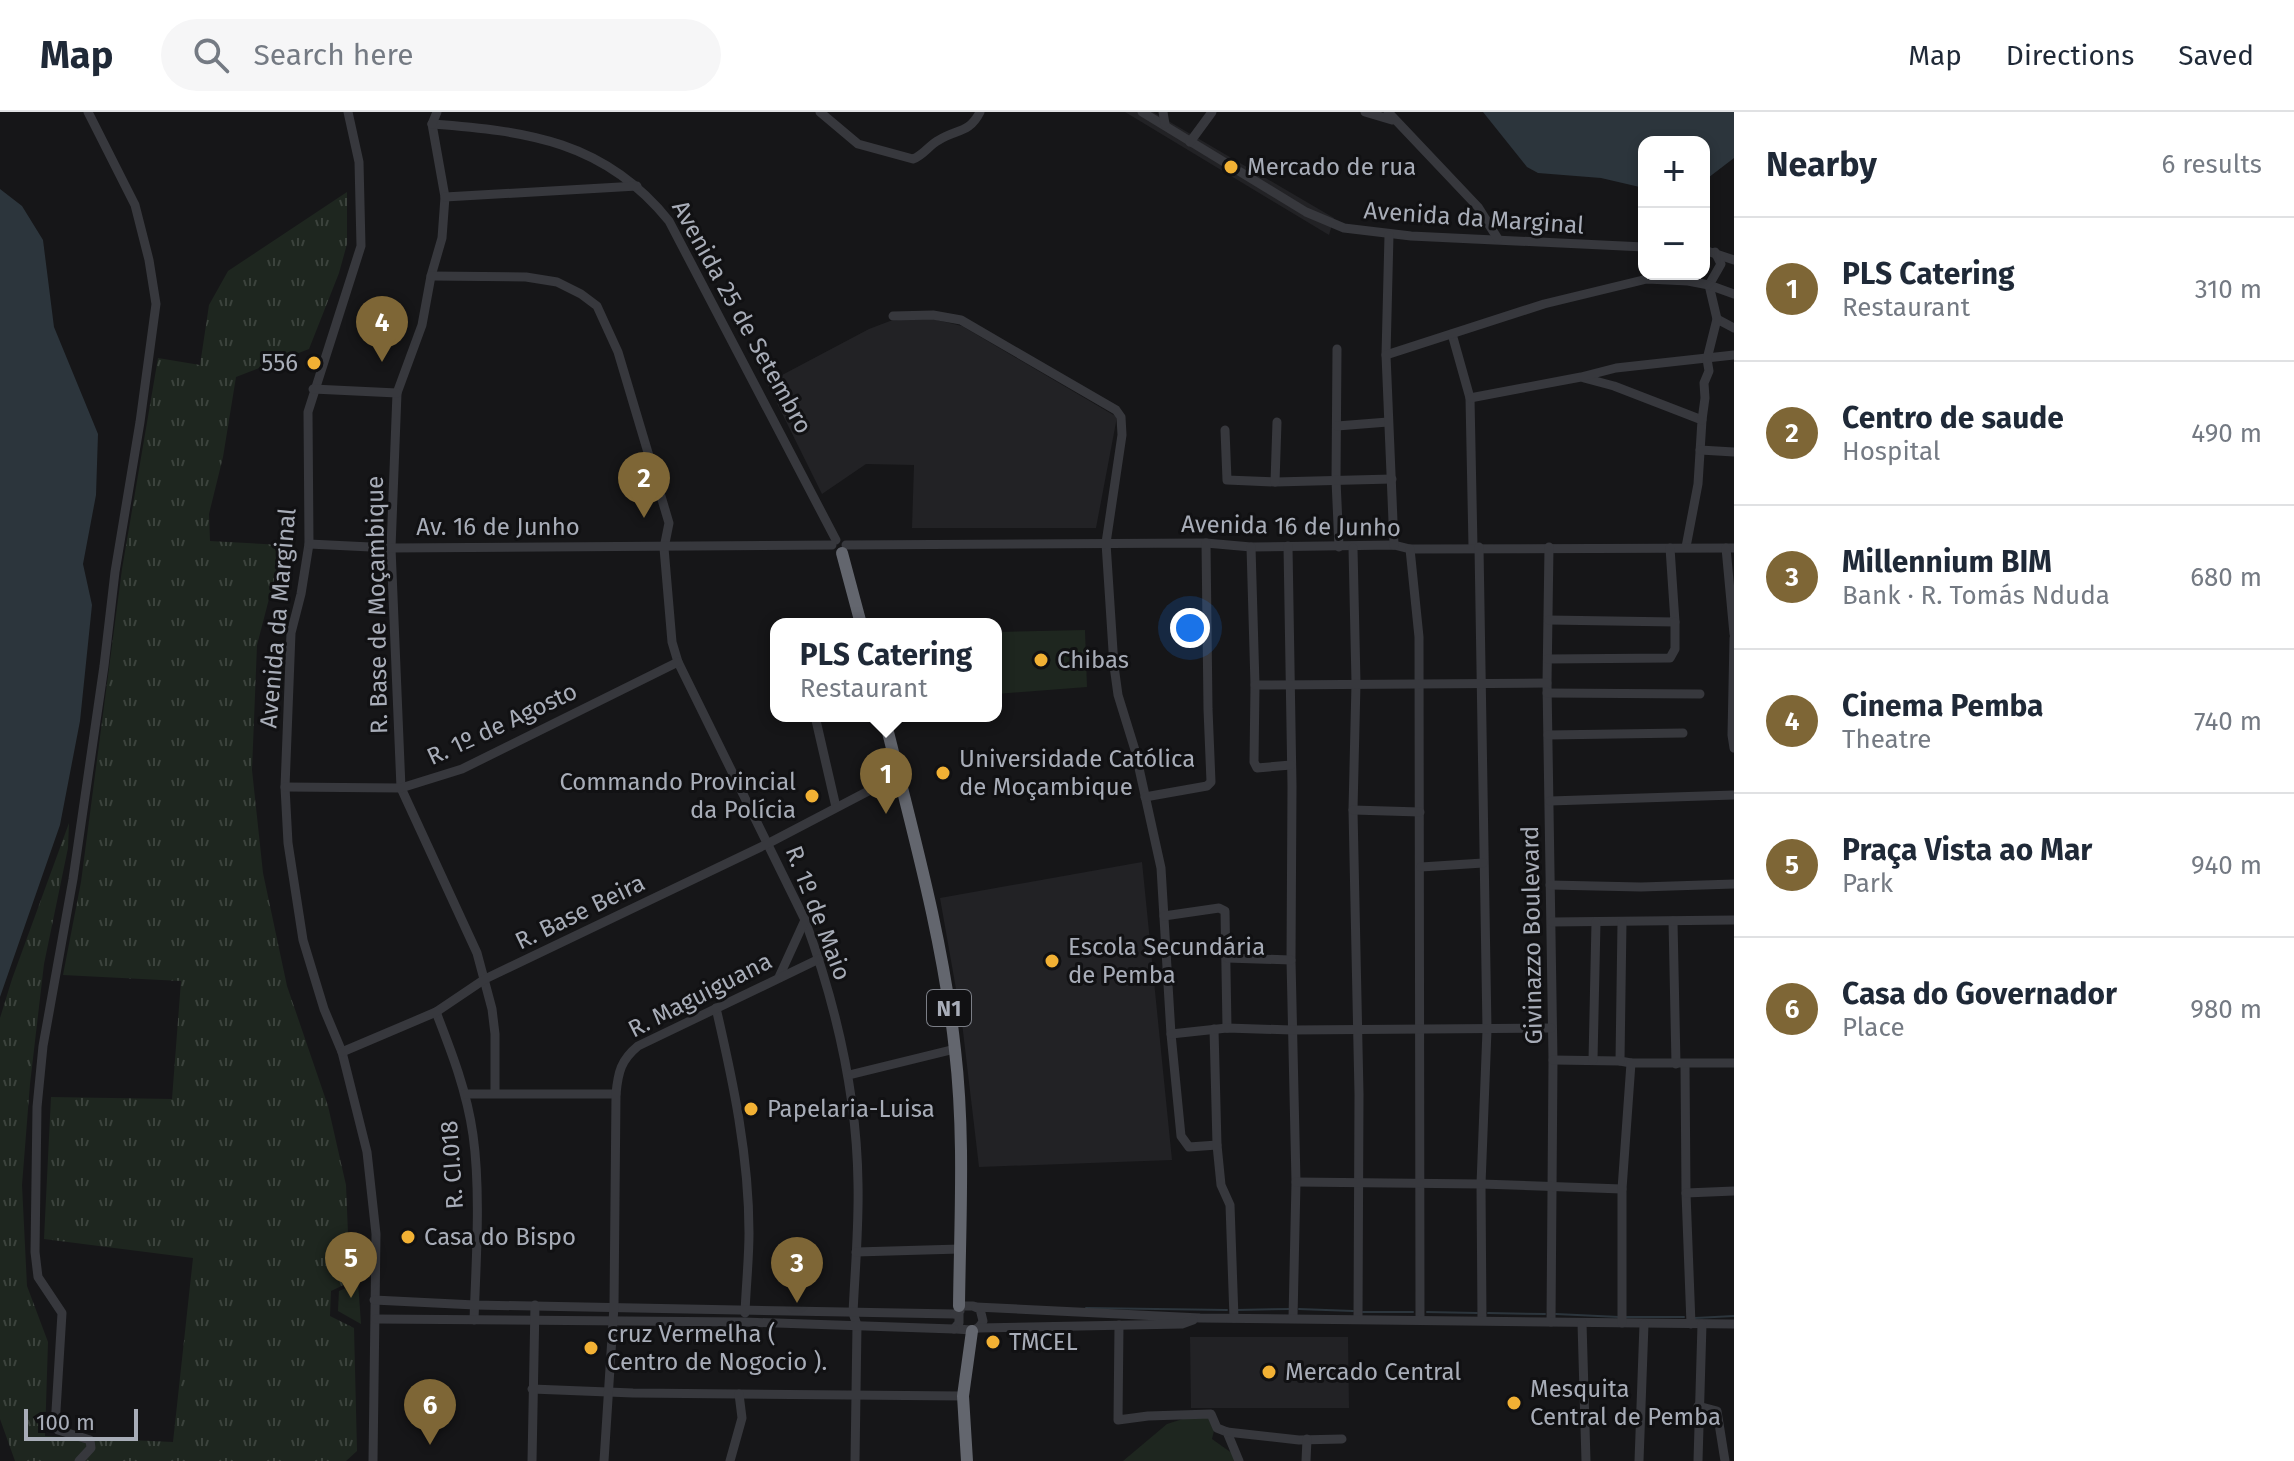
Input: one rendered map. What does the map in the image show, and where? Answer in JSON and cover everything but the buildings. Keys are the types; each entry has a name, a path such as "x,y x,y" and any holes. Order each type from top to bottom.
{"highway":[{"name":"Avenida 25 de Setembro","path":"839,546 859,618"},
{"name":"N1","path":"886,722 945,980 955,1049 961,1115 957,1310"},
{"path":"967,1461 963,1396 975,1329"}],"street":[{"path":"79,1461 91,1448 90,1440 55,1427 62,1313 38,1277 35,1252 37,1107 43,1046 73,879 156,304 135,205 88,112"},
{"name":"Avenida da Marginal","path":"348,112 359,162 361,246 308,412 309,544 291,633 285,787 288,843 303,940 324,1009 342,1052 367,1152 376,1234 373,1461"},
{"path":"432,124 437,112"},
{"path":"820,112 858,144 913,159 938,140 963,131 980,112"},
{"name":"Avenida da Marginal","path":"1142,112 1324,221 1366,233 1638,247"},
{"path":"1163,112 1165,124"},
{"path":"1190,142 1212,112"},
{"path":"1365,112 1390,116 1478,207 1498,239"},
{"name":"Avenida 25 de Setembro","path":"432,124 488,128 563,144 603,162 649,196 669,221 839,546"},
{"name":"R. Base de Moçambique","path":"432,124 445,197 442,238 422,325 397,393 391,548 401,788 477,953 495,1034 495,1092"},
{"path":"445,197 637,186"},
{"path":"1389,235 1386,355 1394,545"},
{"path":"1710,251 1734,260"},
{"path":"1686,547 1698,484 1704,383 1709,371 1707,359 1717,319 1709,285 1721,264 1710,252"},
{"name":"R. 1º de Maio","path":"431,276 526,277 557,282 597,306 618,352 669,523 664,548 672,642 678,662 805,920 819,959 849,1075 858,1185 853,1313"},
{"path":"1386,355 1544,304 1647,279 1709,285 1734,294"},
{"path":"893,316 933,315 961,320 1119,413 1123,423 1106,543 1118,695 1161,868 1181,1136 1189,1147 1217,1145"},
{"path":"1717,319 1734,328"},
{"path":"1452,334 1470,398 1482,683 1487,1030 1481,1184 1482,1320"},
{"path":"1337,349 1339,547"},
{"path":"1470,398 1616,368 1734,355"},
{"path":"1581,377 1614,386 1702,420"},
{"path":"313,389 397,393"},
{"path":"1275,482 1277,422"},
{"path":"1337,426 1388,422"},
{"path":"1225,430 1225,479 1275,482 1392,479"},
{"path":"1700,450 1734,452"},
{"path":"1145,797 1207,786 1211,782 1206,543"},
{"name":"Avenida 16 de Junho","path":"839,546 1206,543 1251,547 1353,548 1394,545 1410,549 1730,548"},
{"name":"Av. 16 de Junho","path":"309,544 391,548 839,546"},
{"path":"1288,546 1296,1182 1293,1318"},
{"path":"1251,547 1255,766 1291,765"},
{"name":"Givinazzo Boulevard","path":"1549,547 1547,688 1553,1060 1551,1322"},
{"path":"1353,548 1356,683 1353,810 1359,1029 1358,1319"},
{"path":"1548,659 1670,658 1675,649 1675,622 1670,548"},
{"path":"1730,548 1734,748"},
{"path":"1410,549 1419,637 1420,1319"},
{"path":"1549,620 1675,622"},
{"name":"R. 1º de Agosto","path":"285,787 401,788 462,769 678,662"},
{"path":"1255,685 1482,683 1700,694"},
{"path":"816,722 836,807"},
{"path":"1548,735 1683,733"},
{"name":"R. Base Beira","path":"342,1052 436,1012 485,979 769,843 899,775"},
{"path":"1550,801 1734,795"},
{"path":"1353,810 1420,812"},
{"path":"1421,867 1483,863"},
{"path":"1550,885 1641,887 1734,884"},
{"path":"1164,916 1223,909 1227,928 1227,1028"},
{"path":"779,977 805,920"},
{"path":"1552,922 1734,920"},
{"path":"1673,921 1691,1324"},
{"path":"1593,1060 1596,922"},
{"path":"1622,922 1625,1062 1622,1323"},
{"path":"1227,958 1291,960"},
{"name":"R. Maguiguana","path":"604,1461 614,1306 618,1072 624,1058 638,1046 819,959"},
{"path":"716,1008 734,1083 744,1158 749,1233 744,1322"},
{"name":"R. CI.018","path":"436,1012 465,1094 473,1137 476,1181 474,1320"},
{"path":"1171,1034 1227,1028 1551,1028"},
{"path":"1214,1029 1217,1145 1221,1185 1230,1205 1234,1318"},
{"path":"849,1075 955,1049"},
{"path":"1553,1060 1734,1063"},
{"path":"465,1094 616,1094"},
{"path":"1296,1182 1551,1185 1622,1189"},
{"path":"1686,1193 1734,1191"},
{"path":"856,1252 960,1249"},
{"path":"374,1300 853,1313 976,1307 1200,1318 1734,1324"},
{"path":"532,1461 535,1305"},
{"path":"975,1329 983,1317 976,1307"},
{"path":"954,1329 959,1323 957,1310"},
{"path":"853,1313 857,1325 855,1461"},
{"path":"1086,1313 1086,1325"},
{"path":"376,1319 744,1322 975,1329 1182,1324 1200,1318"},
{"path":"1582,1323 1586,1461"},
{"path":"1639,1461 1644,1324"},
{"path":"1698,1461 1702,1324"},
{"path":"1119,1325 1118,1420 1211,1414 1217,1428 1227,1432 1342,1439"},
{"path":"532,1389 963,1396"},
{"path":"730,1461 742,1418 739,1394"},
{"path":"1698,1406 1717,1411 1725,1461"},
{"path":"1227,1432 1239,1461"},
{"path":"1306,1461 1307,1439"}],"shaded area":[{"name":"Mercado de rua","path":"1125,112 1153,112 1334,218 1329,235"},
{"path":"1483,112 1734,112 1734,158 1710,176 1710,136 1638,136 1638,187 1601,178 1538,173 1527,167"},
{"path":"0,189 22,206 43,240 54,327 98,434 96,495 83,564 92,605 80,721 60,825 0,997"},
{"path":"933,319 962,326 1117,417 1096,528 912,528 914,465 866,464 822,494 767,383 869,329 890,321"},
{"name":"Escola Secundária de Pemba","path":"1142,862 1172,1160 979,1167 962,1023 940,898"},
{"name":"Mercado Central","path":"1190,1337 1348,1337 1349,1408 1191,1408"}],"green space":[{"path":"347,192 347,244 309,349 236,377 223,457 209,514 210,541 283,545 257,645 252,770 263,873 287,986 328,1106 346,1185 350,1282 331,1291 330,1316 354,1328 357,1451 346,1461 15,1461 0,1419 0,1018 69,823 68,848 44,964 22,1185 27,1286 48,1342 45,1436 173,1442 193,1258 44,1239 51,1097 172,1099 181,981 63,975 81,882 122,569 158,358 200,365 209,305 228,271"},
{"name":"Chibas","path":"1085,630 1087,687 1002,694 1002,632"},
{"path":"358,1283 361,1324 338,1311 339,1291"},
{"path":"1195,1415 1217,1419 1212,1439 1243,1461 1123,1461 1167,1424"}],"waterway":[{"path":"1086,1308 1227,1310"},
{"path":"1236,1310 1290,1309"},
{"path":"1299,1309 1353,1311"},
{"path":"1363,1312 1413,1312"},
{"path":"1427,1312 1477,1313"},
{"path":"1488,1313 1545,1314"},
{"path":"1556,1314 1619,1317"},
{"path":"1695,1318 1734,1316"},
{"path":"1625,1317 1684,1317"}],"place":[{"name":"Mercado de rua","path":"1231,167"},
{"name":"Cinema Pemba","path":"382,362"},
{"name":"556","path":"314,363"},
{"name":"Centro de saude","path":"644,518"},
{"name":"Chibas","path":"1041,660"},
{"name":"Universidade Católica de Moçambique","path":"943,773"},
{"name":"Commando Provincial da Polícia","path":"812,796"},
{"name":"PLS Catering","path":"886,814"},
{"name":"Escola Secundária de Pemba","path":"1052,961"},
{"name":"Papelaria-Luisa","path":"751,1109"},
{"name":"Casa do Bispo","path":"408,1237"},
{"name":"Praça Vista ao Mar","path":"351,1298"},
{"name":"Millennium BIM","path":"797,1303"},
{"name":"TMCEL","path":"993,1342"},
{"name":"cruz Vermelha ( Centro de Nogocio ).","path":"591,1348"},
{"name":"Mercado Central","path":"1269,1372"},
{"name":"Mesquita Central de Pemba","path":"1514,1403"},
{"name":"Casa do Governador","path":"430,1445"}]}
